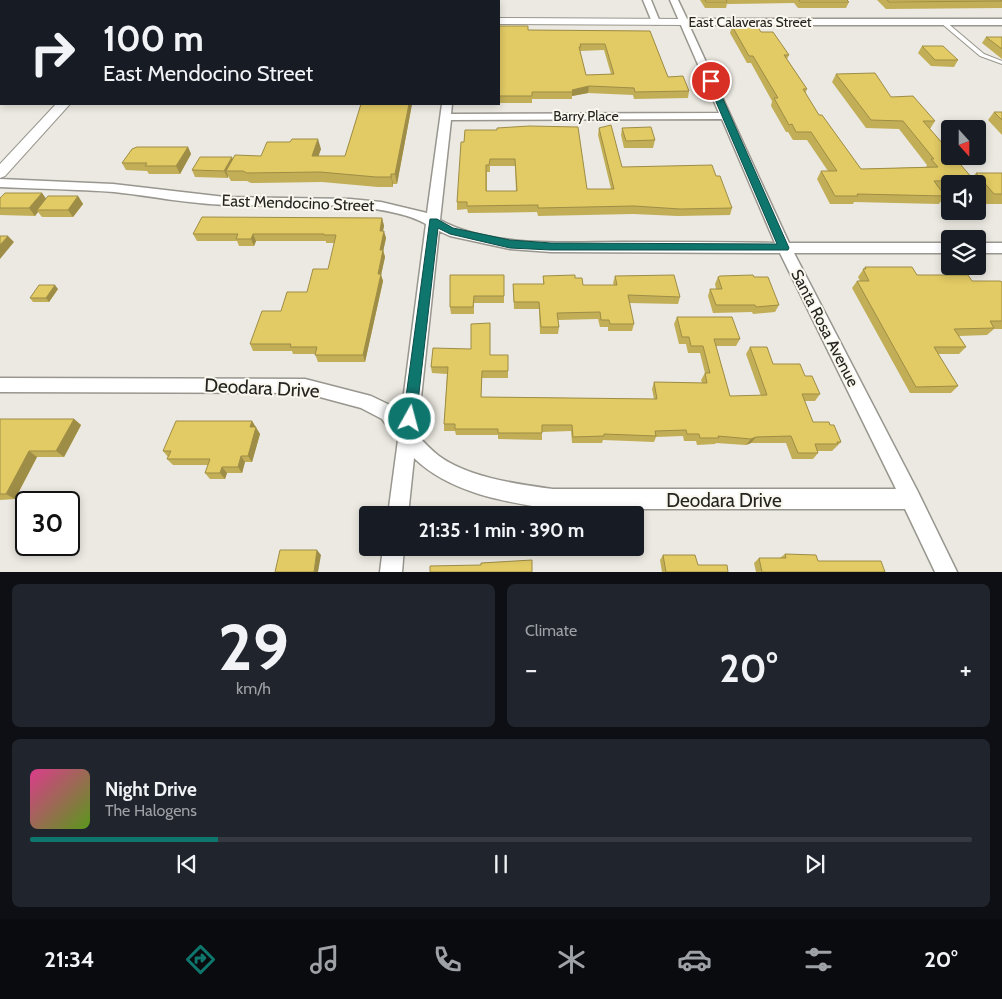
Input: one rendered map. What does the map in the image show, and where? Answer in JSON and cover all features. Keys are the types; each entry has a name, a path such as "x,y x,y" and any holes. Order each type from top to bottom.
{"street":[{"path":"647,0 656,22"},
{"name":"Santa Rosa Avenue","path":"674,0 784,248 946,572"},
{"name":"East Calaveras Street","path":"500,22 1002,22"},
{"path":"0,173 62,105"},
{"path":"399,506 446,110"},
{"name":"Barry Place","path":"446,110 727,116"},
{"name":"East Mendocino Street","path":"0,183 113,188 225,201 350,202 419,214 450,231 518,245 551,247 941,248"},
{"path":"986,248 1002,248"},
{"name":"Deodara Drive","path":"0,385 306,386 365,401 388,413 407,438 434,463 470,481 509,494 553,499 911,499"},
{"path":"391,572 393,556"}],"lane":[{"path":"943,22 982,55 1002,64"}],"building":[{"path":"705,0 726,0 727,2 706,2"},
{"path":"799,0 847,0 849,2 800,2"},
{"path":"887,0 1002,0 1002,1 889,2"},
{"path":"500,26 528,26 528,30 650,31 668,77 683,76 689,91 635,92 634,88 589,86 572,90 573,92 532,92 532,96 500,96","holes":["580,44 605,44 614,74 586,75 579,47 581,47"]},
{"path":"732,26 757,26 761,32 773,32 789,55 784,55 807,89 803,89 819,115 822,115 861,169 938,167 931,159 934,159 903,121 871,120 836,74 875,73 891,97 913,96 935,121 923,121 941,142 941,165 961,165 970,175 941,175 941,181 934,181 941,191 941,196 857,194 858,196 835,196 821,171 837,171 811,132 796,132 792,124 789,125 774,98 778,98 753,56 749,56"},
{"path":"986,37 1002,37 1002,49"},
{"path":"922,46 943,46 958,60 935,60"},
{"path":"361,105 409,105 395,174 391,174 391,177 320,172 247,173 243,171 226,171 235,155 261,156 267,142 290,142 292,139 318,139 312,156 345,156"},
{"path":"994,112 1002,112 1002,120"},
{"path":"611,125 622,167 712,165 716,176 720,176 732,208 680,209 634,206 538,208 538,205 467,206 467,202 457,202 461,142 464,142 465,130 497,130 497,128 529,126 578,127 587,189 614,189 599,128","holes":["490,159 515,159 517,191 486,191 486,165 489,165"]},
{"path":"651,127 655,140 626,141 622,128"},
{"path":"137,147 188,147 176,166 145,166 147,163 122,163 132,149"},
{"path":"200,157 232,157 224,171 192,170"},
{"path":"976,173 1002,173 1002,194 994,194 986,185 986,175 978,175"},
{"path":"5,193 42,193 29,208 0,208 0,198"},
{"path":"48,196 78,196 68,210 37,210"},
{"path":"202,217 382,218 380,231 384,231 380,250 383,250 378,274 381,274 363,355 315,355 317,347 290,347 291,344 250,344 262,311 281,311 287,292 307,292 313,269 328,269 336,235 253,234 251,239 236,239 238,234 193,234"},
{"path":"0,236 8,236 0,245"},
{"path":"865,267 912,267 917,275 968,275 972,281 1002,282 1002,321 990,321 994,328 954,329 966,347 934,347 958,386 916,387 857,281 869,281 863,269 866,269"},
{"path":"450,275 504,275 504,296 474,296 473,307 450,307"},
{"path":"575,275 575,278 582,278 583,285 617,285 615,276 674,275 680,297 628,295 634,324 610,324 609,320 601,320 600,312 557,313 559,327 541,327 539,302 514,302 513,284 544,284 543,276"},
{"path":"753,275 754,277 768,277 779,305 756,307 755,305 716,305 710,289 722,289 718,277"},
{"path":"39,285 55,285 46,298 30,298"},
{"path":"677,317 732,317 740,339 714,339 730,396 767,395 750,347 767,347 773,364 800,364 805,376 812,376 820,394 802,394 813,422 829,422 830,425 834,425 841,442 837,442 838,444 815,444 818,453 798,453 791,436 756,437 751,439 718,436 719,438 700,438 699,434 687,434 686,430 655,431 656,436 604,434 604,436 573,437 572,425 542,425 542,433 498,433 498,429 455,429 455,424 444,424 448,367 431,367 433,348 471,349 471,324 490,323 490,355 508,355 508,371 482,371 481,397 657,399 654,382 707,383 705,373 710,373 703,346 691,346 689,337 682,337"},
{"path":"0,419 74,419 56,451 29,451 6,494 0,494"},
{"path":"176,421 252,421 250,427 256,427 248,456 241,456 238,467 222,467 220,473 205,473 210,459 167,459 171,451 163,451"},
{"path":"280,550 317,550 314,572 275,572"},
{"path":"785,554 816,555 818,561 881,561 885,572 762,572 759,558 786,558"},
{"path":"663,555 695,555 698,565 727,565 728,572 666,572"},
{"path":"532,560 532,572 430,572 430,566 481,565 481,563"}],"route":[{"path":"410,419 434,221 450,231 510,244 551,247 784,248 711,81"}]}
